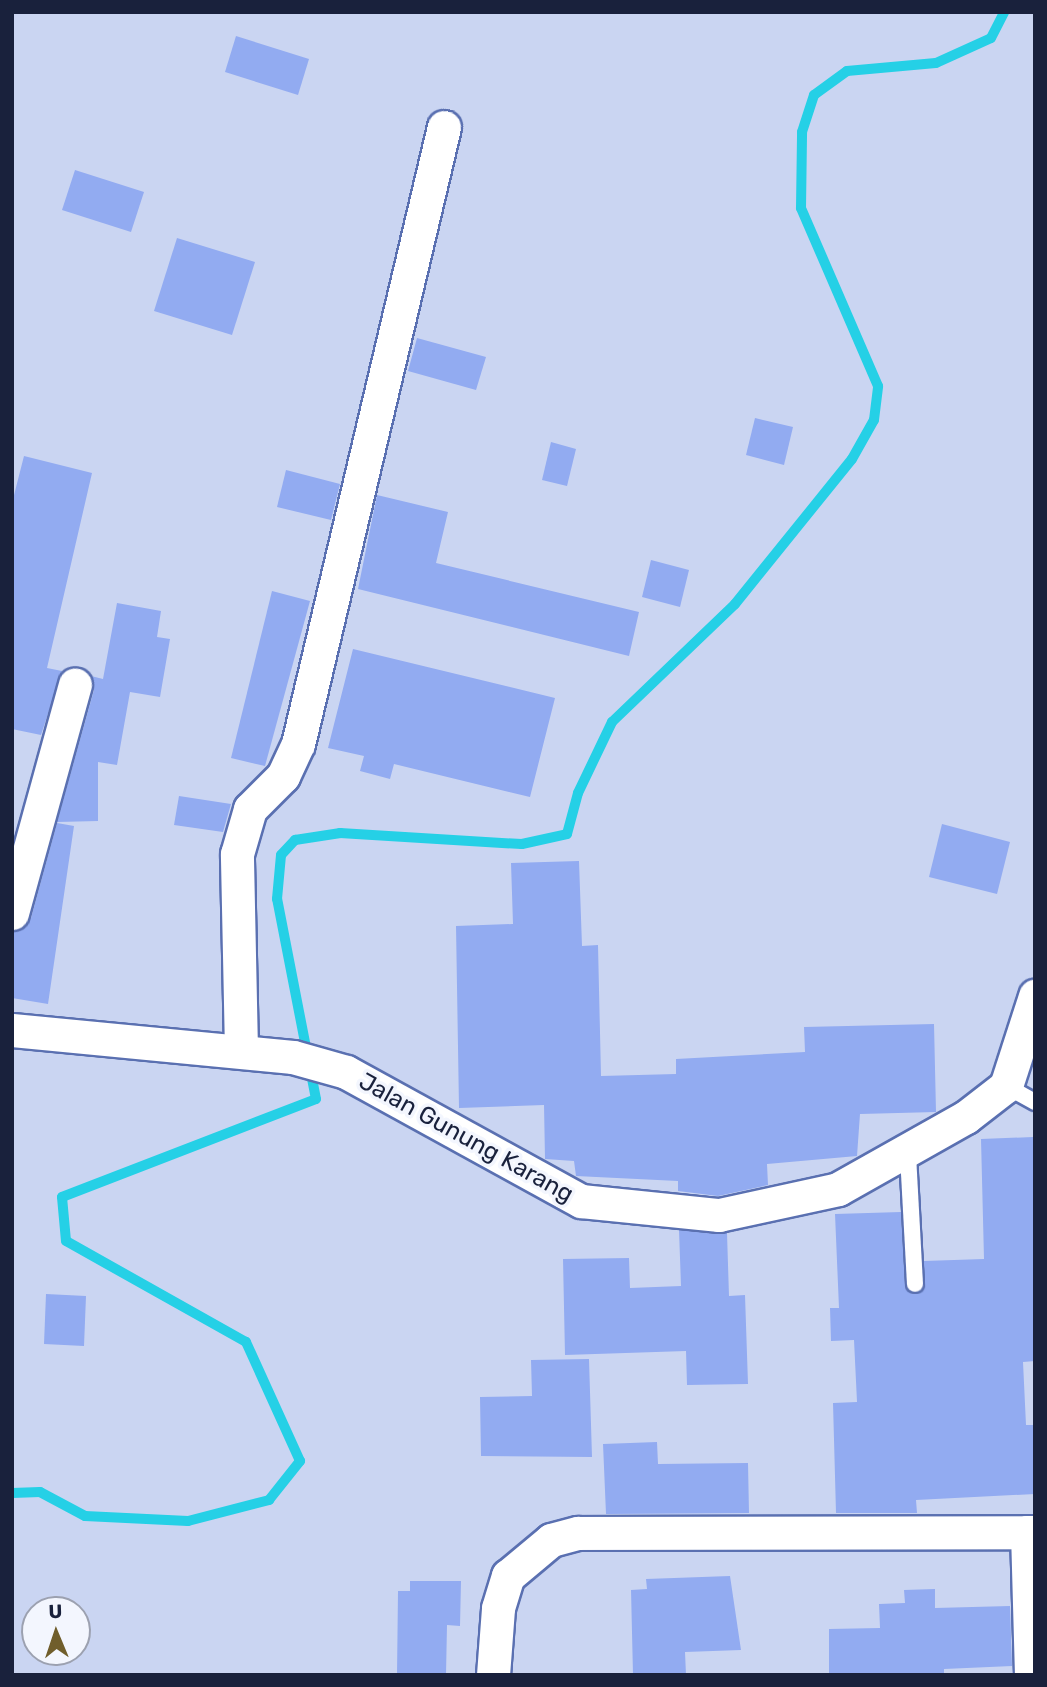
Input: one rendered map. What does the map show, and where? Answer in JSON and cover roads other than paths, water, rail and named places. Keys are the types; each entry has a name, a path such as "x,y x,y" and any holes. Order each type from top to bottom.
{"street":[{"path":"241,1050 237,854 250,809 283,776 298,744 444,127"},
{"path":"12,913 75,685"},
{"name":"Jalan Gunung Karang","path":"12,1030 293,1057 346,1072 540,1183 581,1201 627,1210 719,1215 781,1205 838,1189 908,1155 1020,1094 1035,996"},
{"path":"493,1675 498,1608 508,1576 551,1540 578,1533 1031,1532 1031,1675"}],"lane":[{"path":"908,1155 915,1284"}],"waterway":[{"path":"12,1493 40,1492 85,1516 188,1521 269,1500 300,1461 246,1342 66,1241 62,1197 316,1099 277,899 281,855 295,840 340,833 522,844 567,834 578,793 612,722 735,604 852,459 874,420 878,386 801,208 802,132 814,95 847,71 936,63 991,38 1004,12"}]}
